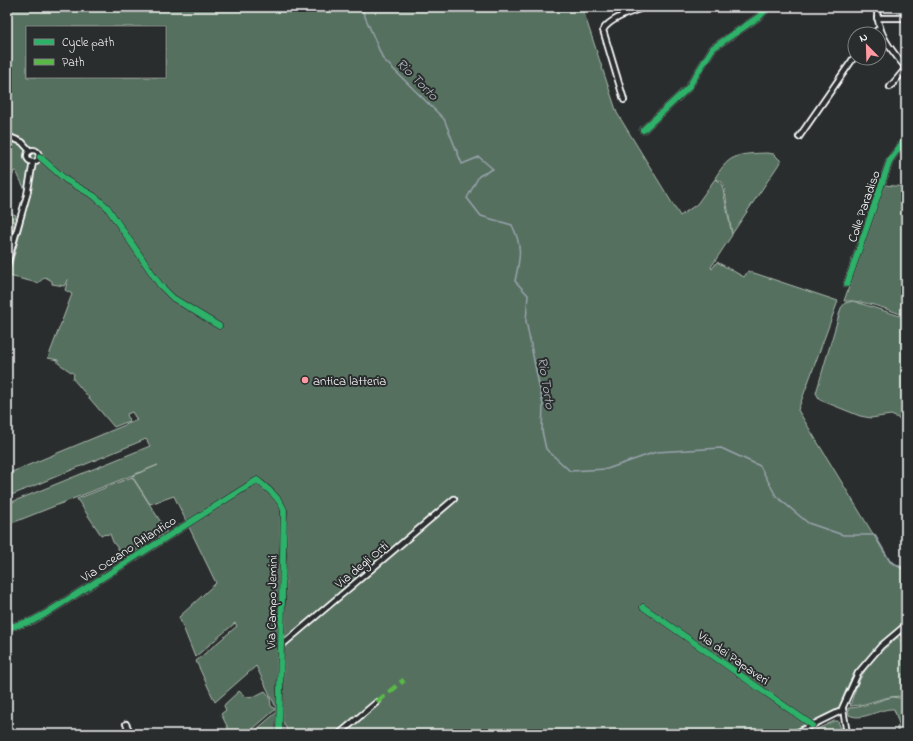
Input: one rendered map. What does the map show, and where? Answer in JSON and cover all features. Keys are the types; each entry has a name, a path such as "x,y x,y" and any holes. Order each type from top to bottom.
{"street":[{"path":"624,100 603,30 606,25 644,7"},
{"path":"643,130 688,88 713,48 760,16 768,7"},
{"path":"877,7 877,18 879,26"},
{"path":"877,18 906,18"},
{"path":"887,43 906,68 890,87"},
{"path":"799,137 848,66"},
{"path":"7,136 22,142 30,151 38,152 40,157 64,178 94,196 107,207 160,285 168,294 219,326"},
{"name":"Colle Paradiso","path":"848,284 890,160 906,138"},
{"path":"30,151 27,158 33,162"},
{"path":"33,162 37,161 40,157"},
{"path":"7,265 27,195 33,162"},
{"name":"Via Oceano Atlantico","path":"7,628 32,621 45,614 257,480"},
{"name":"Via Campo Jemini","path":"257,480 274,494 284,510 280,734"},
{"name":"Via degli Orti","path":"281,646 454,499"},
{"name":"Via dei Papaveri","path":"644,607 812,725"},
{"path":"794,734 836,714 842,709 858,673 884,643 906,625"},
{"path":"339,734 377,702"},
{"path":"842,709 847,734"},
{"path":"126,724 131,734"}],"green space":[{"path":"7,7 582,7 617,113 680,216 697,204 715,179 722,185 732,235 711,267 712,269 717,262 744,277 748,271 838,301 798,410 890,562 902,569 906,575 906,623 875,650 859,668 849,683 839,708 786,734 289,734 256,666 215,702 196,661 237,626 235,623 195,657 179,617 216,583 174,496 150,504 132,476 158,465 7,525 7,504 150,446 146,439 7,497 7,474 137,420 132,412 127,414 129,421 114,427 73,379 74,374 58,363 58,360 48,358 72,294 65,290 68,279 64,286 52,284 52,281 45,277 38,283 9,276 29,198 16,171 14,171 10,185 7,184"},
{"path":"767,153 774,154 781,161 732,234 724,186 722,182 715,178 720,170 736,156"},
{"path":"884,185 906,187 906,316 868,303 844,301"},
{"path":"7,212 16,215 12,232 7,228"},
{"path":"853,301 906,318 906,429 898,418 891,415 871,418 860,416 820,400 816,393 841,308 845,303"},
{"path":"132,477 166,530 166,534 162,536 151,536 147,542 141,545 141,549 134,555 125,558 113,542 110,534 101,535 77,499"},
{"path":"906,628 906,650 904,641 899,635"},
{"path":"898,637 905,650 906,657 906,697 899,696 885,698 850,706 862,675 874,660"},
{"path":"239,691 246,697 255,696 265,691 270,697 271,706 276,709 247,734 231,734 221,714 226,710 224,706 225,704"},
{"path":"893,697 906,699 906,723 899,724 894,709 883,710 860,717 849,715 848,708 860,707"},
{"path":"277,712 276,734 251,734"},
{"path":"834,721 838,721 843,734 807,734"},
{"path":"900,725 906,725 906,734 897,734 897,727"}],"waterway":[{"name":"Rio Torto","path":"363,7 363,12 383,59 444,119 462,164 479,157 493,169 479,176 467,198 481,216 512,225 518,240 520,253 515,281 528,295 526,321 543,405 542,431 546,449 570,471 607,469 656,452 721,448 760,466 776,496 808,523 843,535 875,535 890,561 903,568 906,573"}],"marked path":[{"path":"377,702 404,680"}],"cycle path":[{"path":"643,130 688,88 713,48 760,16 768,7"},
{"path":"847,284 890,160 906,138"},
{"path":"40,157 66,180 94,196 107,207 160,285 173,298 219,326"},
{"path":"7,628 32,621 45,614 257,480 276,497 284,510 279,734"},
{"path":"643,607 812,725"}],"place":[{"name":"antica latteria","path":"305,380"}]}
